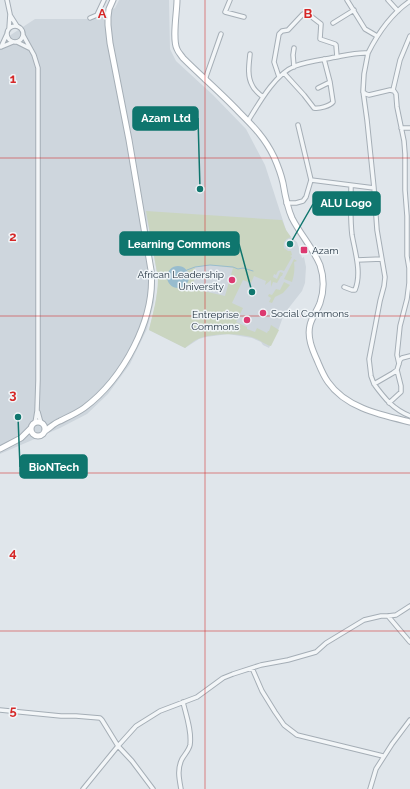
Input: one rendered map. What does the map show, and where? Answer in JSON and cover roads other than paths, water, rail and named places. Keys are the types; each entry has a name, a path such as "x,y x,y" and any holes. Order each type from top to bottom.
{"main road":[{"path":"0,449 22,438 40,436 44,434 58,422 84,408 103,391 118,374 133,349 150,301 152,283 151,270 110,37 108,17 109,9 113,0"},
{"path":"177,0 175,31 175,43 177,49 182,58 231,102 255,127 265,141 280,171 286,203 292,217 320,264 323,285 322,295 320,303 310,324 309,336 313,350 327,380 347,400 384,416 410,422"},
{"path":"22,438 35,423 58,422"},
{"path":"42,423 45,427 45,432"},
{"path":"31,428 32,433 35,436"}],"street":[{"path":"7,0 10,14 16,26 21,29 37,62 38,68 38,411 35,423"},
{"path":"90,18 98,15 104,0"},
{"path":"230,0 225,14 244,17"},
{"path":"347,0 365,28 377,36"},
{"path":"388,0 398,11"},
{"path":"410,1 398,11 377,36 368,53 364,74 363,91 374,188 377,230 385,277 370,359 370,376 382,396 399,411 410,416"},
{"path":"333,23 354,10"},
{"path":"0,47 9,28 10,14"},
{"path":"279,77 274,62 279,34 282,31 288,30 303,14 308,14 321,24 321,39 336,45 337,57"},
{"path":"9,28 16,26"},
{"path":"7,34 9,39 30,49"},
{"path":"205,80 221,34"},
{"path":"0,47 21,40 23,35"},
{"path":"398,364 397,356 400,326 407,299 409,283 407,256 408,181 396,94 393,90 400,60 410,36"},
{"path":"294,48 294,67"},
{"path":"248,121 262,98 279,77 294,67 324,59 368,53"},
{"path":"252,54 249,59 249,70 252,86 262,98"},
{"path":"284,73 304,94 314,108 330,105 332,103 330,82 324,59"},
{"path":"318,88 330,82"},
{"path":"363,91 369,95 393,90"},
{"path":"286,203 301,203 306,197 311,180 298,125"},
{"path":"401,128 410,128"},
{"path":"311,180 374,188"},
{"path":"344,287 355,290 358,278 357,260 352,235 352,186"},
{"path":"357,260 382,259"},
{"path":"374,384 393,373 402,358 410,356"},
{"path":"389,403 401,392 401,386 396,370"},
{"path":"38,411 42,423"},
{"path":"83,789 136,726 160,711 197,697 223,678 261,665 288,660 316,652 326,643 364,620 381,616 396,615 410,606"},
{"path":"388,616 410,642"},
{"path":"252,668 262,691 275,712 284,725 297,735 383,756"},
{"path":"182,789 178,769 188,749 190,739 190,731 183,702"},
{"path":"0,710 100,718 118,746 132,761 153,789"},
{"path":"370,789 376,769 383,756 410,720"}],"water":[{"path":"178,266 186,269 189,277 186,285 178,288 170,285 167,277 170,269"}],"waterway":[{"path":"187,270 195,267 210,265 233,267 238,269 243,268 253,271"}],"place":[{"name":"Azam Ltd","path":"200,189"},
{"name":"ALU Logo","path":"290,244"},
{"name":"Azam","path":"304,250"},
{"name":"African Leadership University","path":"232,280"},
{"name":"Learning Commons","path":"252,292"},
{"name":"Social Commons","path":"263,313"},
{"name":"Entreprise Commons","path":"247,320"},
{"name":"BioNTech","path":"18,417"}]}
